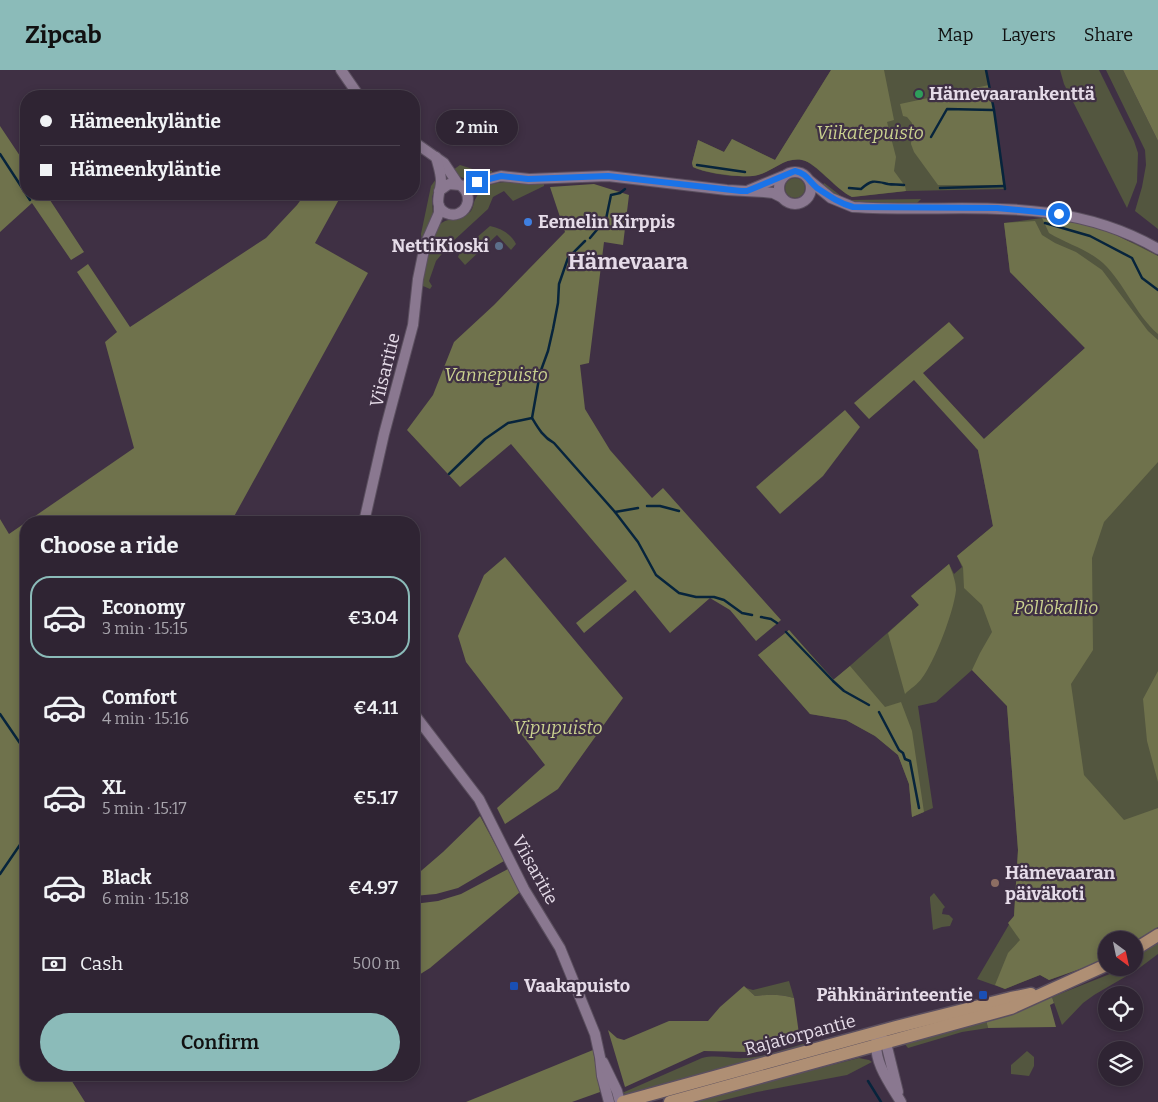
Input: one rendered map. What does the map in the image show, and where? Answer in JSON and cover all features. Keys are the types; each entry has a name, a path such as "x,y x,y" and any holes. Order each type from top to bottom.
{"main road":[{"path":"1143,944 1158,935"},
{"name":"Rajatorpantie","path":"670,1102 1011,1008 1098,969"},
{"name":"Rajatorpantie","path":"622,1102 878,1032 1011,998 1046,992"}],"street":[{"path":"341,70 355,90"},
{"path":"420,146 444,163 468,196 468,202 464,210 456,214 444,216 434,225"},
{"path":"436,157 441,174 438,197 440,206 450,214"},
{"path":"747,191 788,173 801,172 832,198 845,205 864,208 997,208 1059,214 1096,222 1144,241 1158,249"},
{"path":"440,191 447,185 460,185 501,176 528,179 608,176 773,193 792,204 802,203 816,197 832,198"},
{"path":"781,197 779,185 783,176"},
{"path":"468,196 487,180"},
{"path":"807,200 810,194 810,181"},
{"name":"Viisaritie","path":"365,516 384,434 413,325 418,279 425,245 440,206"},
{"name":"Viisaritie","path":"420,722 483,805 511,863 560,948 595,1034 602,1076 609,1102"},
{"path":"878,1032 885,1076 901,1102"},
{"name":"Viisaritie","path":"600,1057 622,1102"}],"green space":[{"name":"Viikatepuisto","path":"831,70 986,70 994,110 1005,189 906,191 852,197 813,166 802,160 784,162 764,173 752,176 716,174 693,167 692,163 698,140 724,152 732,139 775,160"},
{"path":"831,70 884,70 894,120 887,122 896,157 894,171 905,186 906,191 852,197 814,166 802,160 784,162 764,173 752,176 726,175 693,167 692,163 698,140 724,152 732,139 775,160"},
{"path":"1060,70 1099,70 1134,141 1138,153 1137,182 1127,208 1064,84"},
{"path":"1106,70 1123,70 1158,141 1158,229 1135,211 1146,165 1145,150"},
{"path":"1123,70 1158,70 1158,141"},
{"path":"989,85 1003,185 938,185 914,152 911,144 912,123 907,117 903,116 900,104"},
{"path":"0,126 20,156 20,200 50,200 84,252 71,260 32,203 0,232"},
{"path":"460,165 479,171 492,171 492,174 471,179 462,178 453,170"},
{"path":"795,178 802,181 805,188 802,195 795,198 788,195 785,188 788,181"},
{"path":"436,179 438,180 432,197 433,216 422,241 421,234 431,186"},
{"path":"544,182 544,186 513,201 504,191 493,197 488,209 450,244 436,261 429,281 432,286 430,289 423,286 422,281 426,257 435,231 445,221 467,215 478,194 484,188 492,184"},
{"path":"824,183 841,196 851,200 921,199 916,204 850,202 833,195 823,185"},
{"name":"Vannepuisto","path":"594,184 629,195 623,245 604,242 589,363 580,365 585,409 610,450 652,498 663,488 781,620 756,641 730,610 710,598 670,633 635,590 584,633 576,623 627,581 511,444 460,487 407,430 433,395 454,342 494,305 565,232 550,187"},
{"path":"301,200 339,200 315,243 368,273 234,516 35,516 134,448 105,342 117,332 77,272 88,264 130,327 266,238"},
{"name":"Pöllökallio","path":"1042,218 1082,224 1136,244 1158,256 1158,927 1143,936 1143,931 1098,931 1098,961 1049,980 1040,975 1005,989 977,979 1014,916 1018,850 1007,706 972,670 936,702 918,706 933,808 912,817 909,784 898,755 875,736 846,720 810,714 758,655 789,630 834,680 919,605 911,596 949,564 954,574 962,567 957,556 993,526 978,450 975,447 1085,348 1010,272 1004,223"},
{"path":"1042,218 1082,224 1110,232 1158,256 1158,334 1103,263 1090,254 1049,233"},
{"name":"Pöllökallio","path":"1035,221 1042,235 1076,252 1102,270 1148,331 1158,340 1158,462 1104,522 1092,558 1093,650 1071,684 1084,775 1124,820 1158,808 1158,927 1143,936 1143,931 1098,931 1098,963 1049,980 1040,975 1005,989 995,985 1008,953 1020,940 1008,923 1014,916 1018,850 1007,706 972,670 992,632 982,605 964,588 963,567 957,556 993,526 978,450 914,380 869,419 854,403 949,322 964,338 923,373 984,439 1085,348 1010,272 1004,223"},
{"path":"490,226 505,232 516,244 511,250 497,235 465,265 458,257 460,252"},
{"path":"845,410 860,427 823,476 780,514 756,487"},
{"path":"0,519 9,534 20,526 20,1081 72,1081 85,1102 0,1102"},
{"name":"Vipupuisto","path":"505,557 623,698 558,789 505,824 497,808 545,765 466,662 458,636 484,575"},
{"path":"949,564 955,580 956,590 948,623 927,670 922,678 905,694 888,633 919,605 911,596"},
{"path":"789,630 833,680 850,666 885,707 901,702 912,731 924,812 912,817 909,784 898,755 875,736 846,720 810,714 758,655"},
{"path":"1158,671 1158,782 1147,741 1143,699"},
{"path":"480,816 504,861 458,888 436,894 420,895 420,872"},
{"path":"508,869 520,892 430,968 420,974 420,903 438,901 461,894"},
{"path":"934,893 945,907 942,914 949,915 953,919 950,926 933,930 930,897"},
{"path":"1158,942 1158,954 1143,965 1143,953"},
{"path":"1105,976 1127,976 1109,986 1098,986 1098,993 1083,1003 1062,1025 1052,997"},
{"path":"789,981 794,998 775,995 755,996 746,988 753,990"},
{"path":"744,986 755,996 775,995 794,998 799,1034 789,1042 748,1052 704,1051 625,1087 608,1030 617,1038 624,1040 669,1021 708,1021 720,1007"},
{"path":"1052,997 1054,1003 1050,1005 1056,1027 988,1028 986,1020"},
{"path":"986,1020 988,1028 962,1032 908,1048 904,1043"},
{"path":"805,1045 801,1049 629,1095 622,1093 702,1058 713,1056 752,1057"},
{"path":"593,1050 600,1092 572,1102 466,1102"},
{"path":"1027,1051 1034,1057 1034,1066 1029,1076 1011,1074 1011,1065"},
{"path":"859,1058 872,1062 847,1075 757,1092 716,1102 687,1102"}],"waterway":[{"path":"986,70 994,110 1005,189"},
{"path":"931,137 947,109 993,110"},
{"path":"0,154 20,185"},
{"path":"697,165 745,172"},
{"path":"849,188 861,189 874,182 904,185"},
{"path":"940,188 1004,186"},
{"path":"590,238 606,219 611,195 620,193 625,189"},
{"path":"1045,223 1090,236 1132,258 1142,278 1158,290"},
{"path":"585,241 568,258 559,284 558,303 553,329 540,373 532,418 544,435 554,443 615,512 638,542 656,575 679,593 724,600 742,613 752,615"},
{"path":"449,474 485,439 508,423 532,418"},
{"path":"647,506 660,506 679,511"},
{"path":"615,512 638,508"},
{"path":"761,617 771,619 777,623"},
{"path":"786,632 844,691 869,705"},
{"path":"879,712 899,750 903,753 905,759 910,761 919,808"},
{"path":"0,714 20,743"},
{"path":"0,874 20,845"},
{"path":"868,1081 881,1102"}],"place":[{"name":"Hämevaarankenttä","path":"919,94"},
{"name":"Eemelin Kirppis","path":"528,222"},
{"name":"NettiKioski","path":"499,246"},
{"name":"Hämevaaran päiväkoti","path":"995,883"},
{"name":"Vaakapuisto","path":"514,986"},
{"name":"Pähkinärinteentie","path":"983,995"}],"district":[{"name":"Hämevaara","path":"628,261"}],"route":[{"path":"477,182 501,176 546,179 608,176 747,191 795,171 807,176 817,187 838,202 853,207 997,208 1059,214"}]}
